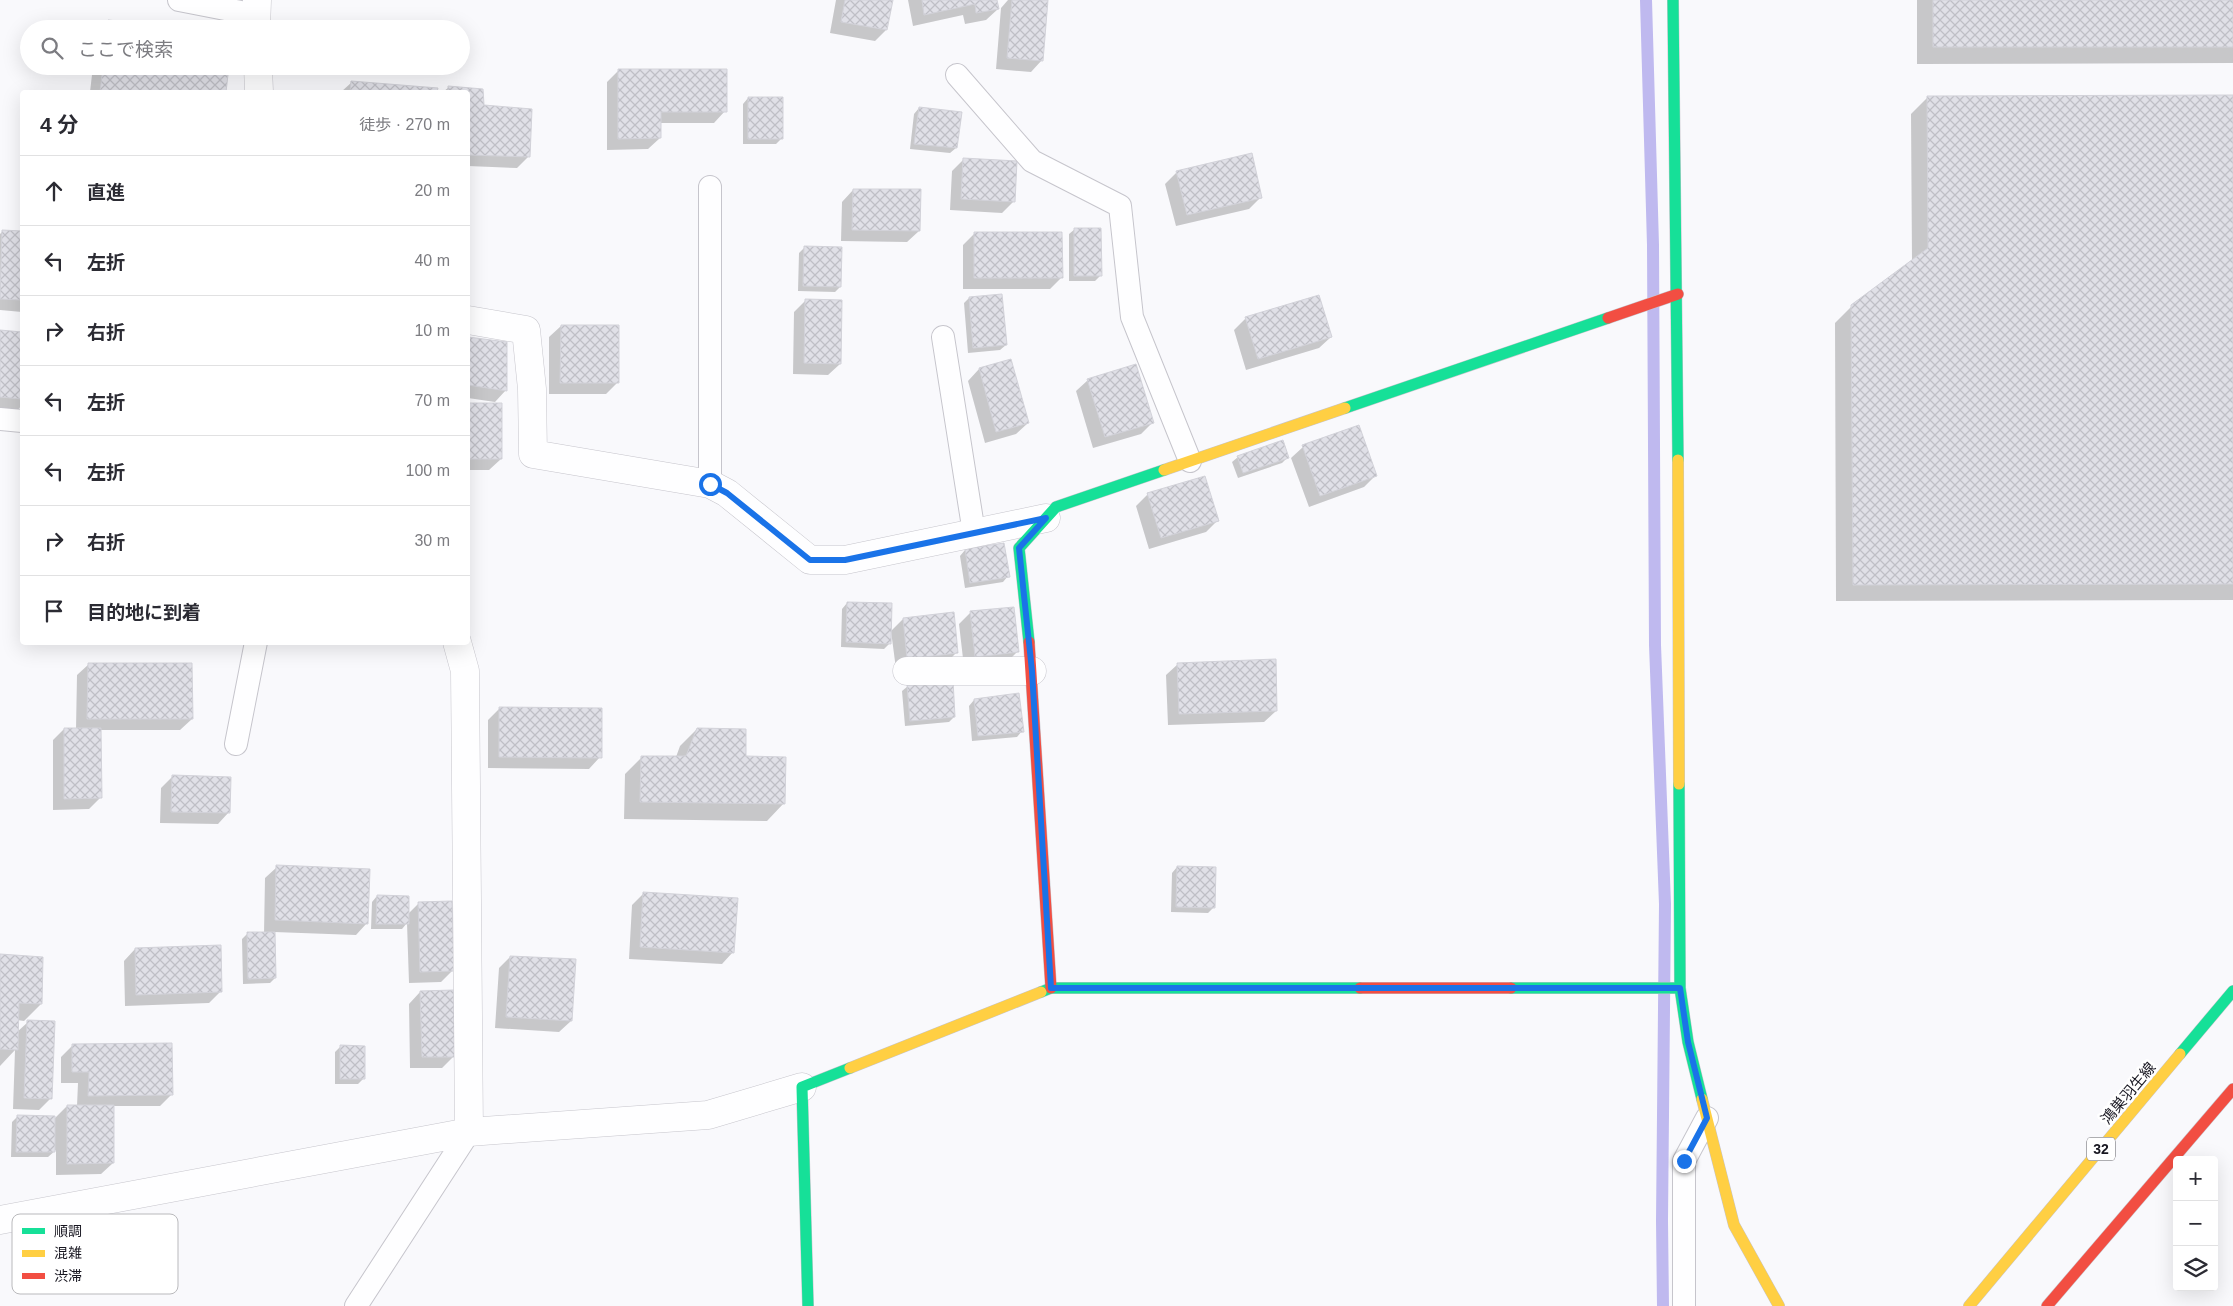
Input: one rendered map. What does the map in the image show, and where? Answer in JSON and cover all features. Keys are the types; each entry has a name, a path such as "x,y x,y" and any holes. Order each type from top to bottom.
{"street":[{"path":"1673,0 1678,294 1680,988 1688,1042 1734,1225 1779,1306"},
{"path":"258,75 259,90"},
{"path":"1051,988 1032,671 1019,548 1046,518 1056,507 1678,294"},
{"path":"470,320 526,330 532,390 533,454 710,484 727,493 810,560 845,560 1046,518"},
{"path":"458,645 465,671 469,1132"},
{"path":"907,671 1032,671"},
{"path":"32,1214 469,1132 708,1115 802,1087 1051,988 1680,988"},
{"name":"鴻巣羽生線","path":"1969,1306 2233,991"},
{"path":"802,1087 808,1306"},
{"path":"2047,1306 2233,1089"}],"lane":[{"path":"179,0 256,14"},
{"path":"957,75 1032,161 1120,206 1132,317 1190,461"},
{"path":"710,187 710,484"},
{"path":"943,337 974,533"},
{"path":"0,420 20,420"},
{"path":"236,744 255,645"},
{"path":"1684,1306 1684,1161 1707,1118"},
{"path":"356,1306 469,1132"}],"building":[{"path":"845,0 893,0 887,30 841,22"},
{"path":"922,0 997,0 999,9 976,13 975,4 924,15"},
{"path":"1012,0 1048,0 1043,61 1007,58"},
{"path":"1933,0 2233,0 2233,47 1933,47"},
{"path":"618,69 727,69 727,112 661,112 661,138 618,139"},
{"path":"102,75 228,75 226,90 100,90"},
{"path":"351,81 438,88 438,90 350,90"},
{"path":"448,86 483,89 484,105 532,109 530,157 470,155 470,90 448,90"},
{"path":"2233,95 2233,584 1853,585 1851,305 1928,248 1927,96"},
{"path":"748,97 783,97 783,139 748,139"},
{"path":"919,107 962,112 957,148 914,144"},
{"path":"1252,153 1262,198 1187,215 1176,171"},
{"path":"963,158 1017,161 1015,202 961,199"},
{"path":"853,189 921,189 920,231 852,230"},
{"path":"1074,228 1101,228 1102,276 1074,276"},
{"path":"2,230 20,231 20,300 0,299"},
{"path":"974,232 1062,232 1063,278 974,278"},
{"path":"804,246 842,247 841,287 803,286"},
{"path":"1002,294 1007,345 973,348 969,297"},
{"path":"1319,295 1332,337 1258,359 1245,317"},
{"path":"805,299 842,300 841,364 804,363"},
{"path":"561,325 619,325 619,383 560,383"},
{"path":"0,330 20,332 20,399 0,397"},
{"path":"470,337 507,342 507,391 470,385"},
{"path":"1011,359 1029,423 996,432 979,368"},
{"path":"1136,364 1154,423 1105,437 1087,379"},
{"path":"470,403 502,403 502,459 470,459"},
{"path":"1359,425 1377,476 1320,496 1302,445"},
{"path":"1283,440 1289,458 1243,473 1237,456"},
{"path":"1205,476 1219,521 1161,538 1147,493"},
{"path":"1004,543 1010,577 970,583 965,549"},
{"path":"847,602 892,603 891,644 846,642"},
{"path":"1014,607 1019,652 975,657 970,611"},
{"path":"954,612 958,653 907,659 903,618"},
{"path":"1276,659 1277,711 1179,714 1177,663"},
{"path":"88,663 192,663 193,719 87,719"},
{"path":"953,680 955,717 910,721 907,685"},
{"path":"1019,693 1024,732 978,736 974,699"},
{"path":"499,707 602,708 602,758 499,757"},
{"path":"64,728 101,728 102,798 64,799"},
{"path":"697,728 746,729 746,756 786,757 785,804 640,802 641,756 686,756"},
{"path":"172,775 231,777 230,813 171,812"},
{"path":"276,865 370,869 368,924 275,920"},
{"path":"1177,866 1216,867 1215,908 1176,907"},
{"path":"643,892 738,898 734,953 640,947"},
{"path":"377,895 409,896 409,924 376,924"},
{"path":"452,901 454,971 420,972 418,902"},
{"path":"247,932 275,932 276,978 248,979"},
{"path":"221,945 222,992 136,995 135,948"},
{"path":"0,954 43,957 42,1004 19,1003 18,1050 0,1049"},
{"path":"510,956 576,959 572,1021 506,1017"},
{"path":"454,990 455,1057 422,1057 420,991"},
{"path":"27,1020 55,1021 52,1099 24,1098"},
{"path":"172,1043 173,1095 88,1096 89,1072 72,1072 72,1044"},
{"path":"340,1045 365,1046 365,1079 340,1079"},
{"path":"67,1105 114,1105 114,1163 67,1164"},
{"path":"17,1115 55,1116 55,1152 16,1152"}],"waterway":[{"path":"1646,0 1653,245 1655,645 1665,904 1663,1306"}],"traffic: fast":[{"path":"1673,0 1678,460"},
{"path":"1345,408 1608,318"},
{"path":"1029,642 1019,548 1056,507 1164,470"},
{"path":"1679,784 1680,988 1688,1042 1702,1099"},
{"path":"1041,992 1051,988 1360,988"},
{"path":"1511,988 1680,988"},
{"path":"2180,1054 2233,991"},
{"path":"808,1306 802,1087 850,1068"}],"traffic: slow":[{"path":"1164,470 1345,408"},
{"path":"1678,460 1679,784"},
{"path":"850,1068 1041,992"},
{"path":"1969,1306 2180,1054"},
{"path":"1702,1099 1734,1225 1779,1306"}],"traffic: jam":[{"path":"1608,318 1678,294"},
{"path":"1029,642 1051,988"},
{"path":"1360,988 1511,988"},
{"path":"2047,1306 2233,1089"}],"route":[{"path":"710,484 727,493 810,560 845,560 1046,518 1019,548 1032,671 1051,988 1680,988 1688,1042 1707,1118 1684,1161"}]}
